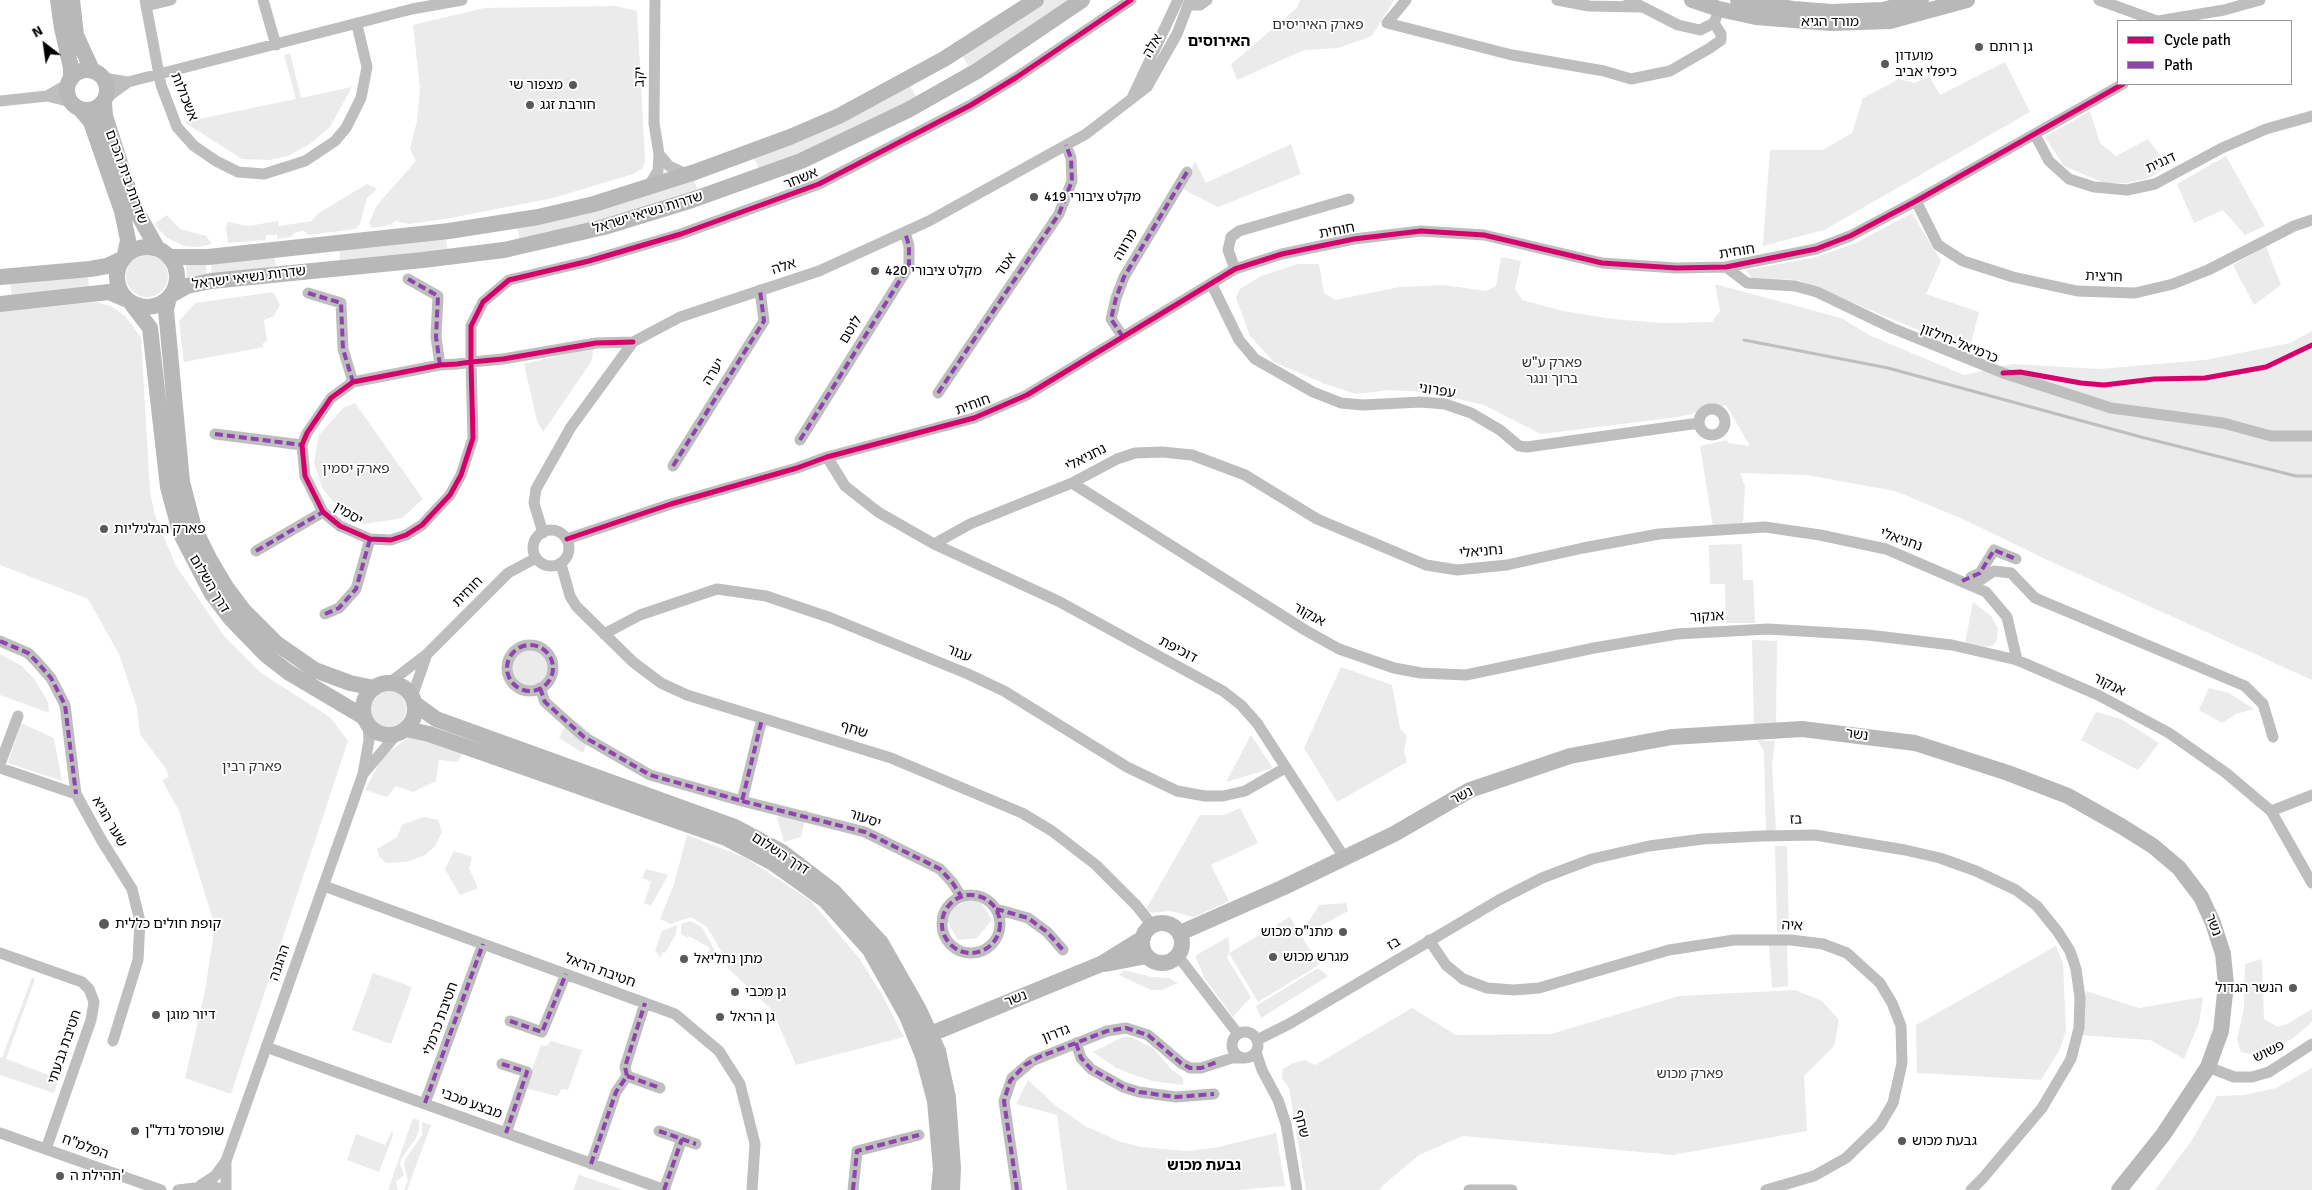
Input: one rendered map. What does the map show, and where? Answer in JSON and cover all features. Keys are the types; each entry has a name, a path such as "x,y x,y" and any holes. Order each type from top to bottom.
{"street":[{"path":"58,0 71,68 67,91 76,106"},
{"path":"0,101 47,96 94,110 105,100 108,90 76,35 72,0"},
{"name":"אשכולות","path":"171,0 146,3 158,73 177,128 194,146 216,162 238,172 264,174 305,162 336,141 346,128 361,98 367,67 357,25"},
{"path":"263,0 276,45"},
{"name":"אשכולות","path":"105,100 128,82 158,73 412,10 462,0"},
{"name":"יקב","path":"646,188 656,178 659,154 654,123 656,0"},
{"name":"שדרות נשיאי ישראל","path":"164,253 208,257 449,231 538,217 594,204 688,175 790,137 847,112 944,59 1036,0"},
{"name":"שדרות נשיאי ישראל","path":"170,296 186,286 211,281 504,250 604,227 651,213 800,160 850,139 976,71 1082,0"},
{"name":"אשחר","path":"471,362 471,326 483,302 509,280 589,261 681,234 819,184 971,105 1017,78 1131,0"},
{"path":"1185,2 1200,5 1207,0"},
{"path":"1406,0 1387,23 1512,55 1604,71 1631,79 1670,71 1721,40 1717,11"},
{"path":"1557,0 1589,6 1643,8"},
{"path":"1630,0 1678,25 1700,30 1717,11"},
{"name":"מורד הגיא","path":"1692,0 1717,11 1792,22 1831,24 1890,21 1967,0"},
{"name":"מורד הגיא","path":"1738,0 1792,9 1831,12 1883,10 1921,0"},
{"path":"2099,0 2155,20"},
{"path":"2164,20 2224,10 2260,0"},
{"name":"אלה","path":"542,532 534,503 536,489 571,426 633,342 680,317 819,271 929,221 1086,134 1147,87 1177,34 1185,2"},
{"path":"47,96 69,82 80,71 98,74"},
{"name":"אשכולות","path":"98,74 128,82"},
{"name":"חוחית","path":"567,539 662,506 797,468 827,457 974,418 1027,395 1212,285 1234,269 1282,254 1354,239 1421,231 1484,235 1602,263 1676,268 1726,267 1816,249 1850,236 1916,202 2035,136 2121,85"},
{"name":"שדרות בית הכרם","path":"105,100 104,116 134,207 164,253"},
{"name":"שדרות בית הכרם","path":"76,106 91,122 122,211 128,240 124,257"},
{"name":"דגנית","path":"2035,136 2049,161 2069,179 2094,187 2127,190 2155,184 2222,148 2266,129 2312,116"},
{"name":"אטד","path":"938,392 1059,214 1072,180 1071,158 1066,145"},
{"path":"659,154 676,172 688,175"},
{"name":"מרווה","path":"1123,337 1111,319 1124,277 1187,172"},
{"path":"1234,269 1228,250 1231,237 1239,231 1349,199"},
{"name":"חרצית","path":"1916,202 1938,245 1963,262 2013,277 2077,290 2135,293 2173,284 2208,270 2294,226 2312,220"},
{"name":"לוטם","path":"800,440 909,266 909,246 905,232"},
{"path":"0,278 107,266 138,248 164,253 175,267 177,278 170,296 154,306 146,307 109,292 0,304"},
{"path":"124,257 117,271 116,278 120,293 128,301"},
{"name":"כרמיאל-חילזון","path":"1726,267 1747,283 1795,286 1817,292 1892,328 2003,373 2111,408 2223,423 2272,436 2312,436"},
{"path":"408,279 438,296 436,337 440,365"},
{"name":"עפרוני","path":"1212,285 1239,340 1255,359 1313,392 1341,403 1363,405 1421,402 1445,404 1471,413 1500,430 1519,446 1527,447 1699,423"},
{"name":"יערה","path":"673,466 764,321 760,290"},
{"path":"308,293 341,303 343,348 353,382"},
{"name":"דרך השלום","path":"170,296 166,310 182,482 194,528 210,560 226,587 244,611 276,643 315,670 350,683 382,685"},
{"name":"דרך השלום","path":"128,301 150,328 168,486 180,532 212,594 231,619 266,654 295,676 366,721"},
{"path":"214,434 302,444 307,432 331,398 353,382 440,365 522,356 596,343 633,342"},
{"name":"יסמין","path":"302,444 305,476 323,512 340,526 370,539 391,540 406,535 422,525 450,495 461,475 473,438 471,362"},
{"name":"נחניאלי","path":"934,544 970,524 1072,483 1117,459 1135,453 1162,452 1192,456 1245,475 1317,519 1426,565 1457,570 1507,565 1659,534 1765,527 1820,535 1886,549 1986,592 2007,617 2017,660"},
{"name":"דוכיפת","path":"827,457 846,486 878,512 934,544 1058,601 1223,691 1242,705 1257,723 1344,857"},
{"name":"אנקור","path":"1072,483 1292,624 1339,648 1394,668 1421,673 1466,675 1594,648 1677,634 1768,629 1868,635 1952,645 2017,660 2098,695 2169,734 2226,773 2272,811 2312,884"},
{"path":"256,551 323,512"},
{"path":"554,530 564,535 567,539 568,556 561,564 555,566 544,565 536,558 534,552 535,541 542,532 554,530"},
{"path":"325,614 339,608 356,588 370,539"},
{"path":"1968,583 1980,573 1994,550 2016,559"},
{"name":"חוחית","path":"382,685 427,654 508,573 536,558"},
{"name":"שחף","path":"561,564 570,596 576,606 604,634 661,683 687,695 891,758 1022,813 1052,831 1096,865 1136,905 1148,932"},
{"path":"1968,583 1994,571 2011,573 2035,598 2245,686 2263,704 2273,737"},
{"name":"עגור","path":"604,634 640,615 717,589 766,596 831,618 968,674 1004,691 1127,767 1177,791 1205,796 1245,791 1285,768"},
{"name":"שער הגיא","path":"0,641 28,653 51,678 66,705 76,794 132,889 140,921 141,941 138,960 113,1041"},
{"path":"534,645 544,649 550,655 553,666 552,674 549,681 540,688 523,689 510,678 508,662 518,648 534,645"},
{"name":"חוחית","path":"413,700 427,654"},
{"path":"382,685 402,687 413,700 414,717 401,732 378,733 366,721 364,701 382,685"},
{"name":"יסעור","path":"540,688 545,702 584,737 650,775 742,801 865,832 940,869 961,896"},
{"name":"דרך השלום","path":"413,700 436,719 735,827 782,852 834,891 881,943 924,1037 936,1101 941,1169 939,1190"},
{"path":"0,764 18,716"},
{"path":"742,801 762,719"},
{"name":"ההגנה","path":"196,1188 215,1176 226,1161 363,774 369,740 366,721"},
{"name":"נשר","path":"1180,933 1282,888 1394,834 1470,790 1570,756 1672,737 1802,729 1915,743 2008,773 2068,796 2121,826 2153,846 2179,868 2201,897 2213,923 2223,954 2225,1006 2221,1031 2208,1067 2163,1134 2119,1190"},
{"name":"דרך השלום","path":"401,732 429,734 674,818 726,838 773,863 825,900 870,950 907,1016 938,1051 948,1098 954,1168 952,1190"},
{"name":"ההגנה","path":"363,774 401,732"},
{"path":"0,768 76,794"},
{"path":"2272,811 2312,795"},
{"name":"בז","path":"1244,1058 1257,1046 1289,1024 1429,940 1542,878 1592,858 1649,846 1703,839 1815,835 1905,850 1940,858 1976,871 2016,890 2037,906 2070,951 2076,969 2080,999 2079,1028 2071,1059 2042,1108 1971,1190"},
{"name":"חטיבת הראל","path":"324,886 675,1014 719,1051 740,1084 755,1144 752,1190"},
{"path":"996,909 1000,921 999,931 993,942 985,949 973,953 963,952 952,946 945,938 941,926 942,916 948,905 961,896 968,894 982,896 996,909 1028,918 1047,932 1063,950"},
{"path":"1168,923 1180,933 1183,945 1178,956 1170,962 1160,963 1147,956 1142,947 1148,932 1168,923"},
{"name":"נשר","path":"924,1037 1100,964 1148,932"},
{"name":"איה","path":"1429,940 1446,965 1463,979 1487,988 1514,990 1539,988 1669,950 1734,940 1791,940 1823,944 1847,953 1880,983 1892,1003 1901,1026 1902,1063 1893,1103 1880,1125 1846,1158 1814,1176 1766,1190"},
{"name":"חטיבת כרמלי","path":"425,1103 483,944"},
{"name":"חטיבת גבעתי","path":"0,953 82,982 89,988 94,1002 91,1020 46,1149"},
{"name":"נשר","path":"1100,964 1147,956"},
{"path":"1178,956 1235,1038"},
{"path":"510,1021 542,1032 566,974"},
{"path":"591,1164 616,1092 627,1076 625,1067 645,1003"},
{"name":"גדרון","path":"1016,1190 1004,1108 1007,1087 1014,1075 1025,1065 1112,1030 1131,1028 1155,1038 1181,1063 1190,1068 1202,1068 1232,1058 1244,1058"},
{"path":"1217,1062 1235,1038 1248,1032 1257,1046"},
{"name":"שחף","path":"1235,1038 1233,1052 1262,1070"},
{"path":"1076,1043 1082,1058 1091,1069 1123,1087 1138,1092 1176,1096 1214,1094"},
{"name":"פשוש","path":"2208,1067 2234,1077 2252,1077 2268,1072 2312,1044"},
{"name":"שחף","path":"1257,1046 1262,1070 1278,1100 1286,1124 1297,1190"},
{"name":"מבצע מכבי","path":"266,1047 665,1190"},
{"path":"502,1064 527,1072 506,1133"},
{"path":"627,1076 660,1088"},
{"path":"659,1131 696,1144"},
{"name":"הפלמ\"ח","path":"0,1133 161,1190"},
{"path":"853,1190 857,1151 919,1135"},
{"path":"665,1190 682,1139"},
{"name":"ההגנה","path":"225,1190 226,1161"},
{"path":"178,1190 215,1186 225,1190"},
{"path":"1469,1190 1512,1190"}],"green space":[{"path":"1045,0 1070,0 970,68 962,56"},
{"name":"פארק האיריסים","path":"1300,0 1394,0 1372,36 1338,48 1304,50 1237,80 1231,64 1297,8"},
{"name":"חורבת זגג","path":"616,6 637,11 645,161 642,169 633,174 553,198 445,219 409,224 396,221 387,226 372,228 369,223 377,205 416,161 410,149 417,121 420,89 413,25 484,8"},
{"path":"290,53 301,98 352,87 330,127 310,144 288,156 269,160 242,159 184,122 296,99 284,55"},
{"path":"2005,62 2030,112 1824,230 1763,246 1770,150 1823,150 1852,133 1863,98 1899,79 1915,83 1929,76 1940,95"},
{"path":"910,86 917,98 803,152 759,169 754,158"},
{"path":"2090,111 2100,143 2116,156 2148,139 2168,166 2147,179 2127,183 2104,183 2064,166 2045,137"},
{"path":"1291,144 1301,174 1218,207 1183,189 1195,161 1206,183"},
{"path":"2226,156 2265,226 2245,235 2223,210 2194,223 2177,184"},
{"path":"694,180 698,191 629,213 520,240 517,227"},
{"path":"367,184 377,189 367,198 360,224 355,229 309,235 304,231 296,232 290,237 277,239 277,235 266,235 266,240 228,243 226,228 228,222 248,226 278,221 279,226 312,221 317,214"},
{"path":"1912,213 1941,261 1926,294 1979,312 1969,351 1798,280 1752,278 1746,270 1813,258 1856,243"},
{"path":"167,215 180,229 206,236 212,244 197,247 184,246 167,238 154,224"},
{"path":"445,237 448,250 340,260 339,249"},
{"path":"2266,246 2281,285 2254,305 2233,265"},
{"path":"147,255 162,261 168,276 162,291 147,297 132,291 126,276 132,261"},
{"path":"274,256 276,266 212,275 211,263"},
{"name":"פארק ע\"ש ברוך ונגר","path":"1501,257 1521,261 1515,289 1522,300 1563,311 1613,319 1662,323 1712,322 1720,311 1715,284 1841,318 1871,336 1964,375 2012,364 2099,369 2205,360 2290,343 2312,331 2312,680 2043,558 1965,520 1895,491 1807,475 1740,473 1745,486 1743,524 1713,527 1700,446 1727,440 1728,443 1750,446 1726,405 1679,417 1541,434 1484,405 1429,392 1388,390 1356,394 1325,384 1274,362 1250,336 1236,298 1240,289 1261,276 1298,264 1319,264 1324,293 1335,300 1400,287 1444,285 1486,291 1496,286"},
{"path":"206,264 207,276 187,278 186,265"},
{"path":"88,276 89,287 12,295 10,283"},
{"path":"273,292 280,305 274,316 264,320 267,341 262,344 264,347 184,362 179,321 195,303"},
{"name":"פארק רבין","path":"96,302 111,306 125,316 141,337 150,491 155,516 176,566 224,636 261,673 330,717 348,741 231,1094 185,1078 205,991 215,926 179,811 162,780 169,777 166,769 140,734 137,708 119,654 88,599 0,565 0,312"},
{"path":"594,347 591,362 543,432 537,421 524,364"},
{"name":"פארק יסמין","path":"355,403 423,499 402,518 365,524 344,515 322,488 314,462 319,435 343,408"},
{"path":"1742,544 1743,580 1753,580 1755,623 1726,623 1725,584 1710,584 1709,545"},
{"path":"1973,602 1991,616 1998,629 1997,640 1992,646 1987,647 1965,643"},
{"path":"1752,640 1777,641 1776,725 1754,725"},
{"path":"524,650 539,650 550,662 548,675 542,682 532,687 520,685 510,667 513,659"},
{"path":"0,654 22,666 35,680 48,702 49,713 0,695"},
{"path":"1341,667 1392,685 1400,728 1407,736 1404,751 1407,762 1337,802 1304,748"},
{"path":"2209,688 2229,693 2254,709 2236,714 2222,723 2199,710"},
{"path":"387,690 401,695 406,709 401,723 387,728 373,723 368,709 373,695"},
{"path":"2096,712 2121,719 2159,743 2138,770 2081,740"},
{"path":"570,717 591,733 583,753 559,738"},
{"path":"21,723 54,738 62,781 8,763"},
{"path":"1251,735 1273,768 1226,782"},
{"path":"409,737 445,743 464,752 457,762 439,760 436,781 413,792 396,786 387,797 365,790 383,756"},
{"path":"1757,740 1775,741 1772,765 1776,829 1766,836 1764,751"},
{"path":"1240,808 1258,843 1211,865 1229,901 1194,917 1170,911 1152,913 1146,909 1200,815 1224,815"},
{"path":"808,809 801,837 784,842 777,817"},
{"path":"424,817 438,820 442,832 435,846 425,855 406,862 386,863 379,856 377,849 397,837 402,825"},
{"path":"687,835 746,858 810,900 859,958 881,993 904,1037 796,1065 772,1010 728,968 725,958 707,927 691,917 670,924 660,919 674,884"},
{"path":"1775,846 1787,846 1789,932 1777,932"},
{"path":"454,851 472,857 469,868 478,888 460,895 445,869"},
{"path":"646,869 668,875 651,906 644,903 651,882 642,878"},
{"path":"968,900 980,900 992,920 977,938 958,940 947,921 953,908"},
{"path":"1346,903 1348,911 1310,932 1308,923 1319,905"},
{"name":"מגרש מכוש","path":"1290,917 1319,965 1258,1002 1229,953"},
{"path":"690,921 702,927 716,953 712,961 705,957 710,948 689,936 688,938 681,934 681,924"},
{"path":"677,925 676,934 665,953 662,952 661,958 655,950 662,931"},
{"path":"1228,937 1230,949 1227,958 1251,997 1233,1017 1205,979 1195,956"},
{"path":"1769,945 1787,945 1788,986 1772,988"},
{"path":"2056,946 2063,963 2066,1032 2059,1051 2041,1080 1917,1073 1916,1025"},
{"path":"2262,959 2264,1019 2278,1027 2287,1024 2312,1009 2312,1022 2292,1039 2258,1056 2241,1052 2237,1040 2244,1008 2245,964"},
{"path":"1318,968 1328,976 1261,1018 1256,1006"},
{"path":"1124,970 1152,977 1169,978 1178,983 1162,990 1151,990 1119,975"},
{"path":"373,973 412,987 391,1044 352,1030"},
{"path":"32,978 35,979 6,1059 59,1079 54,1093 0,1075 0,1057 2,1058"},
{"name":"פארק מכוש","path":"1795,990 1822,1001 1839,1020 1834,1046 1804,1076 1807,1131 1673,1155 1463,1136 1419,1155 1382,1186 1380,1190 1306,1190 1289,1088 1282,1078 1283,1069 1293,1063 1305,1060 1315,1065 1412,1008 1456,1035 1551,1034 1679,996"},
{"path":"2086,991 2139,1008 2203,997 2199,1023 2184,1059 2150,1040 2078,1035"},
{"path":"1123,1037 1131,1037 1153,1048 1171,1069 1183,1078 1183,1085 1152,1081 1134,1075 1116,1068 1093,1052"},
{"path":"551,1041 582,1050 568,1090 562,1089 557,1096 525,1088 541,1045 547,1046"},
{"path":"2312,1068 2312,1190 2155,1190 2192,1140 2217,1096 2244,1095 2276,1088"},
{"path":"1028,1080 1055,1105 1085,1126 1121,1142 1141,1147 1187,1151 1214,1148 1276,1133 1285,1186 1237,1190 1067,1190 1057,1115 1016,1104"},
{"path":"413,1118 419,1120 419,1130 415,1140 401,1159 400,1164 404,1175 396,1182 398,1190 388,1190"},
{"path":"422,1122 431,1125 407,1190 404,1190 408,1180 404,1165 405,1160 422,1135"},
{"path":"392,1131 393,1135 379,1172 347,1160 356,1134 385,1145"},
{"path":"579,1175 624,1190 573,1190"}],"waterway":[{"path":"1744,340 1888,368 2141,437 2296,476 2312,476"}],"marked path":[{"path":"938,393 1059,214 1072,181 1071,158 1066,145"},
{"path":"1123,337 1111,319 1124,277 1187,172"},
{"path":"800,440 909,266 909,246 905,232"},
{"path":"408,279 438,296 436,337 440,365"},
{"path":"673,466 764,321 760,290"},
{"path":"308,293 341,303 343,349 353,382"},
{"path":"215,434 302,445"},
{"path":"256,551 323,512"},
{"path":"325,614 339,608 356,589 370,539"},
{"path":"1962,581 1980,573 1994,550 2016,559"},
{"path":"0,641 28,653 51,678 65,705 76,794"},
{"path":"530,645 543,649 549,655 553,668 549,681 543,687 530,691 517,687 511,681 507,668 511,655 517,649 530,645"},
{"path":"540,688 545,702 584,737 650,775 742,801 762,719"},
{"path":"742,801 865,832 940,869 961,896"},
{"path":"965,895 977,895 992,903 1000,918 1000,924 1000,930 992,945 977,953 965,953 950,945 942,930 942,918 950,903 965,895"},
{"path":"996,909 1028,918 1047,932 1063,950"},
{"path":"425,1103 483,944"},
{"path":"510,1021 542,1032 566,974"},
{"path":"591,1164 616,1092 627,1076 625,1067 645,1003"},
{"path":"1017,1190 1004,1101 1010,1081 1025,1065 1039,1057 1107,1031 1126,1028 1148,1035 1181,1063 1190,1068 1201,1068 1217,1062"},
{"path":"1076,1043 1081,1058 1091,1069 1123,1087 1139,1092 1176,1097 1214,1094"},
{"path":"502,1064 527,1072 506,1133"},
{"path":"627,1076 660,1088"},
{"path":"659,1131 696,1144"},
{"path":"853,1190 857,1151 919,1135"},
{"path":"664,1190 682,1139"}],"cycle path":[{"path":"633,342 596,343 503,359 471,362 457,364 440,365 353,382 331,398 307,433 302,445 305,476 323,512 340,526 370,539 391,540 406,535 422,525 450,495 461,475 473,438 471,362 471,326 483,302 509,280 589,261 681,234 819,184 971,105 1017,77 1131,0"},
{"path":"567,539 671,504 797,468 827,457 974,418 1027,395 1235,269 1282,254 1354,239 1421,231 1484,235 1602,263 1676,268 1726,267 1816,249 1850,236 1916,201 2121,85"},
{"path":"2003,373 2020,372 2081,383 2104,385 2154,379 2205,378 2266,367 2312,345"}],"place":[{"name":"גן רותם","path":"1979,47"},
{"name":"מועדון כיפלי אביב","path":"1885,64"},
{"name":"מצפור שי","path":"573,85"},
{"name":"חורבת זגג","path":"530,105"},
{"name":"מקלט ציבורי 419","path":"1034,197"},
{"name":"מקלט ציבורי 420","path":"875,271"},
{"name":"פארק הגלגיליות","path":"104,529"},
{"name":"קופת חולים כללית","path":"104,924"},
{"name":"מתנ\"ס מכוש","path":"1343,932"},
{"name":"מגרש מכוש","path":"1273,957"},
{"name":"מתן נחליאל","path":"684,959"},
{"name":"הנשר הגדול","path":"2293,988"},
{"name":"גן מכבי","path":"735,992"},
{"name":"דיור מוגן","path":"156,1015"},
{"name":"גן הראל","path":"720,1017"},
{"name":"שופרסל נדל\"ן","path":"135,1131"},
{"name":"גבעת מכוש","path":"1902,1141"},
{"name":"תהילת ה'","path":"60,1176"}],"district":[{"name":"האירוסים","path":"1219,42"},
{"name":"גבעת מכוש","path":"1204,1166"}]}
